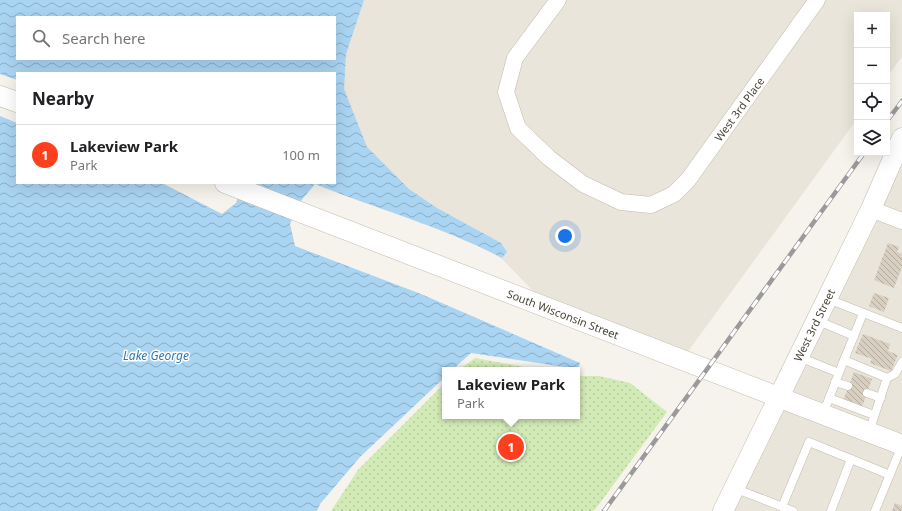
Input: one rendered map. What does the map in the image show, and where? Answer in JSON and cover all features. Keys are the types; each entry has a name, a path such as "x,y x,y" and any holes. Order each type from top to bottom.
{"street":[{"name":"West 3rd Place","path":"558,0 515,58 506,92 518,128 549,158 584,184 621,202 651,205 674,194 688,180 817,0"},
{"path":"0,96 16,102"},
{"name":"West 3rd Street","path":"723,511 871,209 902,138"},
{"name":"South Wisconsin Street","path":"228,184 779,397 826,406 872,424 902,445"},
{"path":"871,209 902,221"}],"lane":[{"path":"827,299 902,328"},
{"path":"826,406 863,313"},
{"path":"816,320 854,336"},
{"path":"798,357 839,373"},
{"path":"844,360 887,378"},
{"path":"872,424 887,378 895,374 902,362"},
{"path":"835,382 848,386"},
{"path":"867,393 881,398"},
{"path":"782,507 809,442 890,475"},
{"path":"875,511 902,445"},
{"path":"830,511 851,459"},
{"path":"734,488 793,511"}],"shaded area":[{"path":"339,0 902,0 902,57 890,73 890,12 854,12 854,123 684,357 539,297 501,258 363,180 336,72 325,72 334,60 336,60 336,16"},
{"path":"902,138 902,511 713,511"}],"green space":[{"path":"475,358 524,367 463,367"},
{"path":"580,376 599,376 630,383 667,412 594,511 331,511 358,470 442,386 442,419 580,419"}],"water":[{"name":"Lake George","path":"0,0 364,0 346,54 344,89 367,147 409,189 437,208 501,243 507,252 502,258 457,237 315,184 336,184 336,72 16,72 16,80 0,74"},
{"name":"Lake George","path":"0,116 16,123 16,184 164,184 222,214 236,203 243,184 315,184 300,202 290,224 295,246 421,294 580,363 579,367 565,367 471,353 455,367 442,367 442,380 360,457 320,504 317,511 0,511"}],"building":[{"path":"888,243 899,247 897,252 902,254 902,267 894,288 874,280"},
{"path":"874,293 889,298 884,312 869,306"},
{"path":"863,334 890,344 888,351 898,355 891,371 870,363 872,359 855,353"},
{"path":"854,372 872,379 862,407 843,401"},
{"path":"895,503 902,506 902,511 892,511"}],"railway":[{"path":"888,120 902,101"},
{"path":"604,511 862,156"}],"place":[{"name":"Lakeview Park","path":"511,447"}]}
